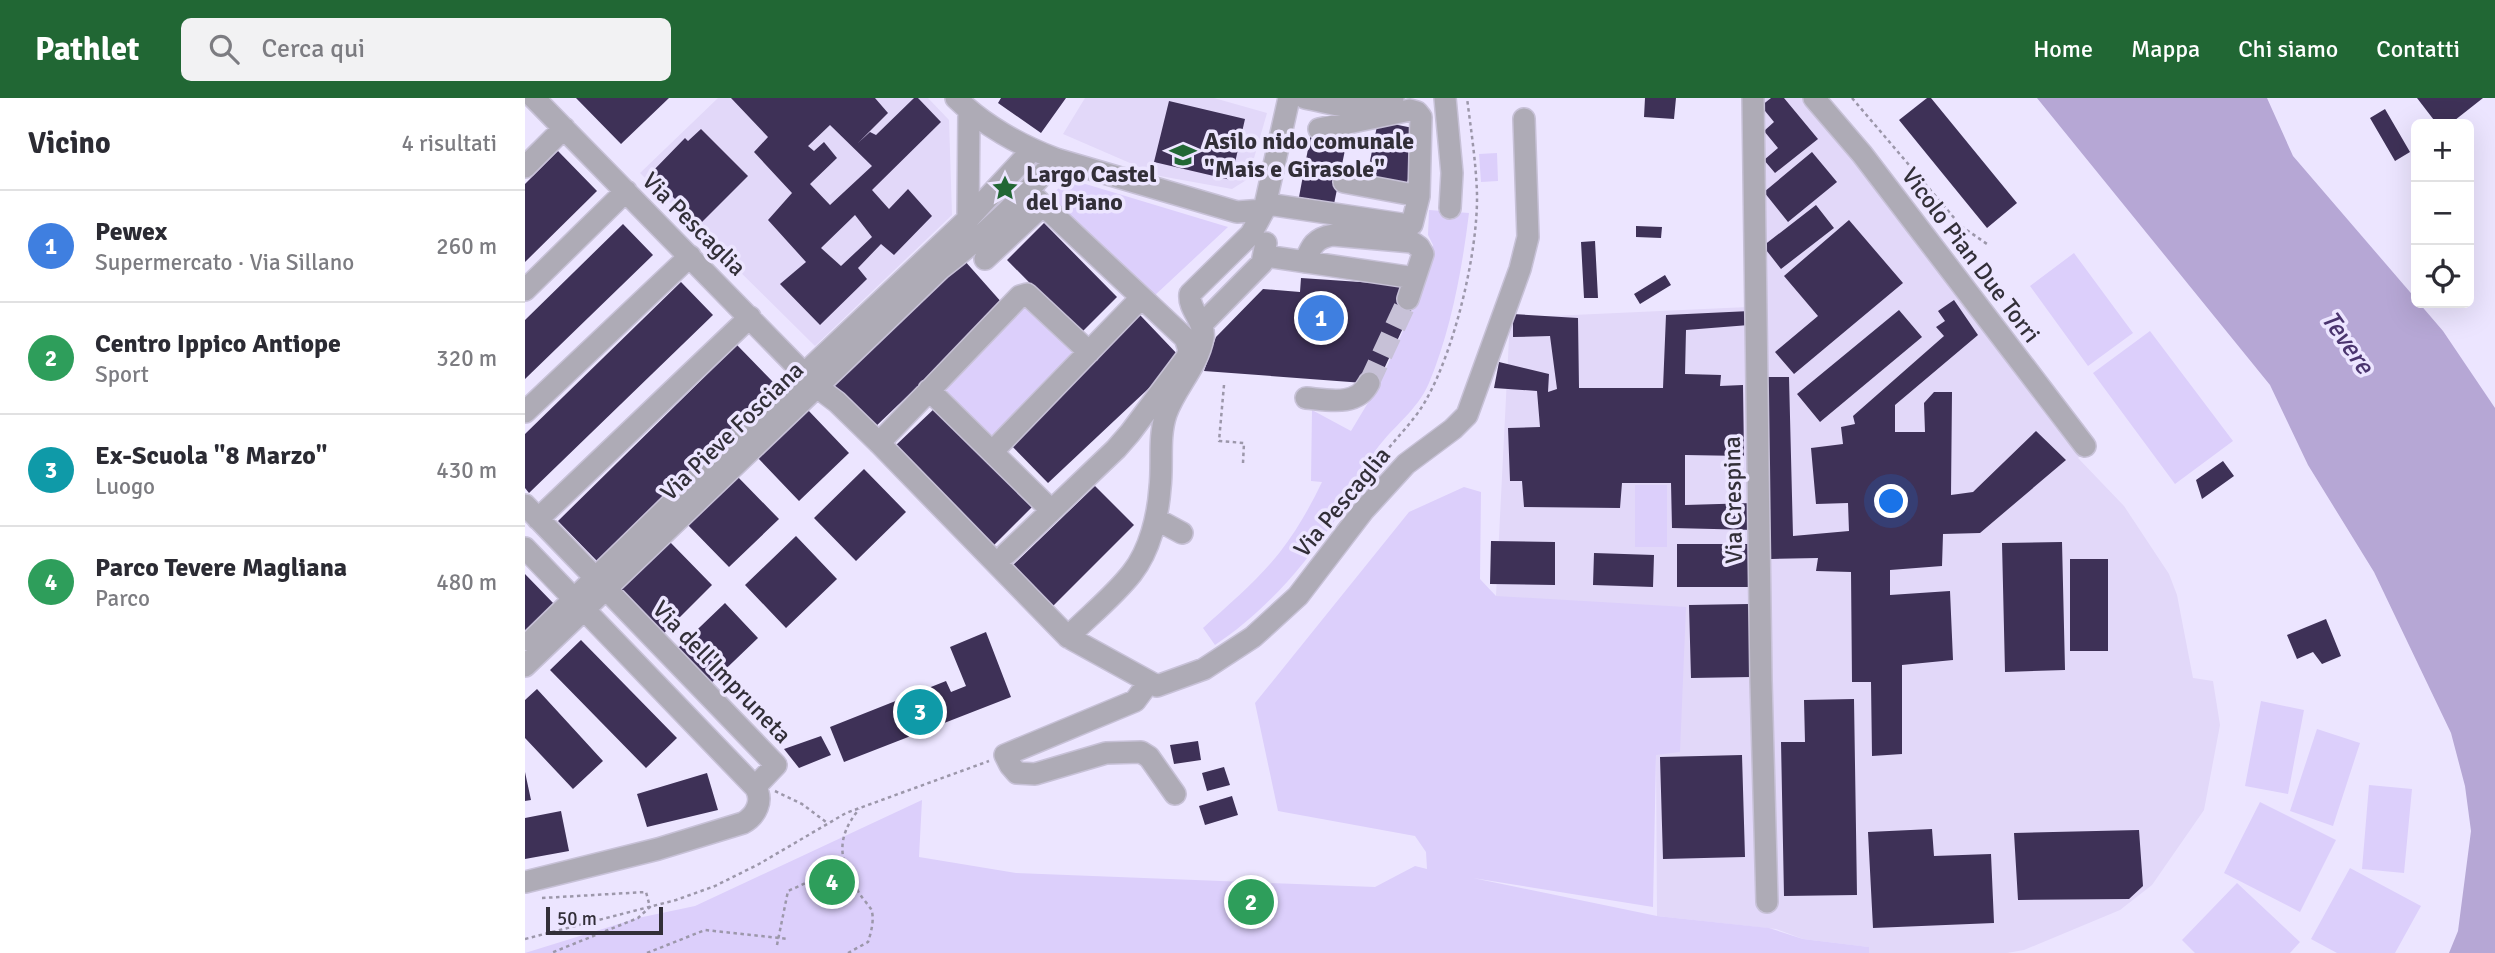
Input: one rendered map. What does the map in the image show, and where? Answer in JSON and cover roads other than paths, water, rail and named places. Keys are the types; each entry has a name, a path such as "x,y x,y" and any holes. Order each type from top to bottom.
{"street":[{"path":"1202,324 1262,263 1265,256 1266,207 1289,98"},
{"path":"1305,98 1365,109 1381,105 1393,98"},
{"path":"1445,98 1452,173 1450,208"},
{"name":"Via Crespina","path":"1753,98 1761,681 1767,902"},
{"name":"Vicolo Pian Due Torri","path":"1814,98 1862,154 2085,446"},
{"name":"Via Pescaglia","path":"538,99 811,380 879,443 1068,637 1149,682 1162,686 1204,669 1253,637 1298,596 1363,511 1406,464 1453,429 1467,415 1526,248 1528,219 1524,120"},
{"path":"963,104 1032,150 1237,212 1266,207 1408,225 1415,220 1419,196 1421,117 1417,112 1410,110 1319,129"},
{"path":"963,104 968,219"},
{"path":"528,159 564,128"},
{"path":"968,219 1032,150"},
{"path":"985,260 1035,199 1056,159"},
{"path":"1344,182 1419,196"},
{"path":"525,290 626,191"},
{"path":"1006,554 1131,433 1187,357 1189,350 1185,338 1035,199"},
{"name":"Via Pieve Fosciana","path":"811,380 940,269 1035,199"},
{"path":"1068,637 1133,572 1145,550 1156,519 1161,481 1161,434 1165,416 1177,389 1196,358 1204,336 1202,324 1189,302 1190,294 1251,234 1266,207"},
{"name":"Via Pieve Fosciana","path":"525,646 601,583 811,380 968,219"},
{"path":"1305,262 1310,249 1321,237 1333,235 1412,242 1423,254 1408,299"},
{"path":"525,412 690,256"},
{"path":"1265,256 1415,278"},
{"path":"879,443 1020,296 1027,294 1089,352"},
{"path":"992,452 1141,298"},
{"path":"532,512 750,317"},
{"name":"Via Pescaglia","path":"811,380 828,411 1051,638 1068,637"},
{"path":"1306,398 1351,399 1359,396 1369,383"},
{"path":"929,390 1051,510"},
{"name":"Via dell'Impruneta","path":"532,512 776,765 755,787"},
{"path":"1156,519 1182,533"},
{"path":"525,548 758,792 757,808 751,819 743,823 532,890"},
{"name":"Via Pieve Fosciana","path":"525,666 578,604"},
{"path":"1149,682 1135,701 1005,755 1017,773 1035,774 1105,753 1141,752 1149,757 1175,794"}],"water":[{"name":"Tevere","path":"2037,98 2267,98 2293,156 2411,293 2411,308 2423,308 2443,331 2495,408 2495,953 2449,953 2458,931 2471,831 2465,786 2451,733 2374,572 2308,465 2270,385"}],"tunnel":[{"path":"1369,383 1408,299"}],"place":[{"name":"Asilo nido comunale \"Mais e Girasole\"","path":"1183,155"},
{"name":"Largo Castel del Piano","path":"1005,188"},
{"name":"Pewex","path":"1321,318"},
{"name":"Ex-Scuola \"8 Marzo\"","path":"920,712"},
{"name":"Parco Tevere Magliana","path":"832,882"},
{"name":"Centro Ippico Antiope","path":"1251,902"}]}
